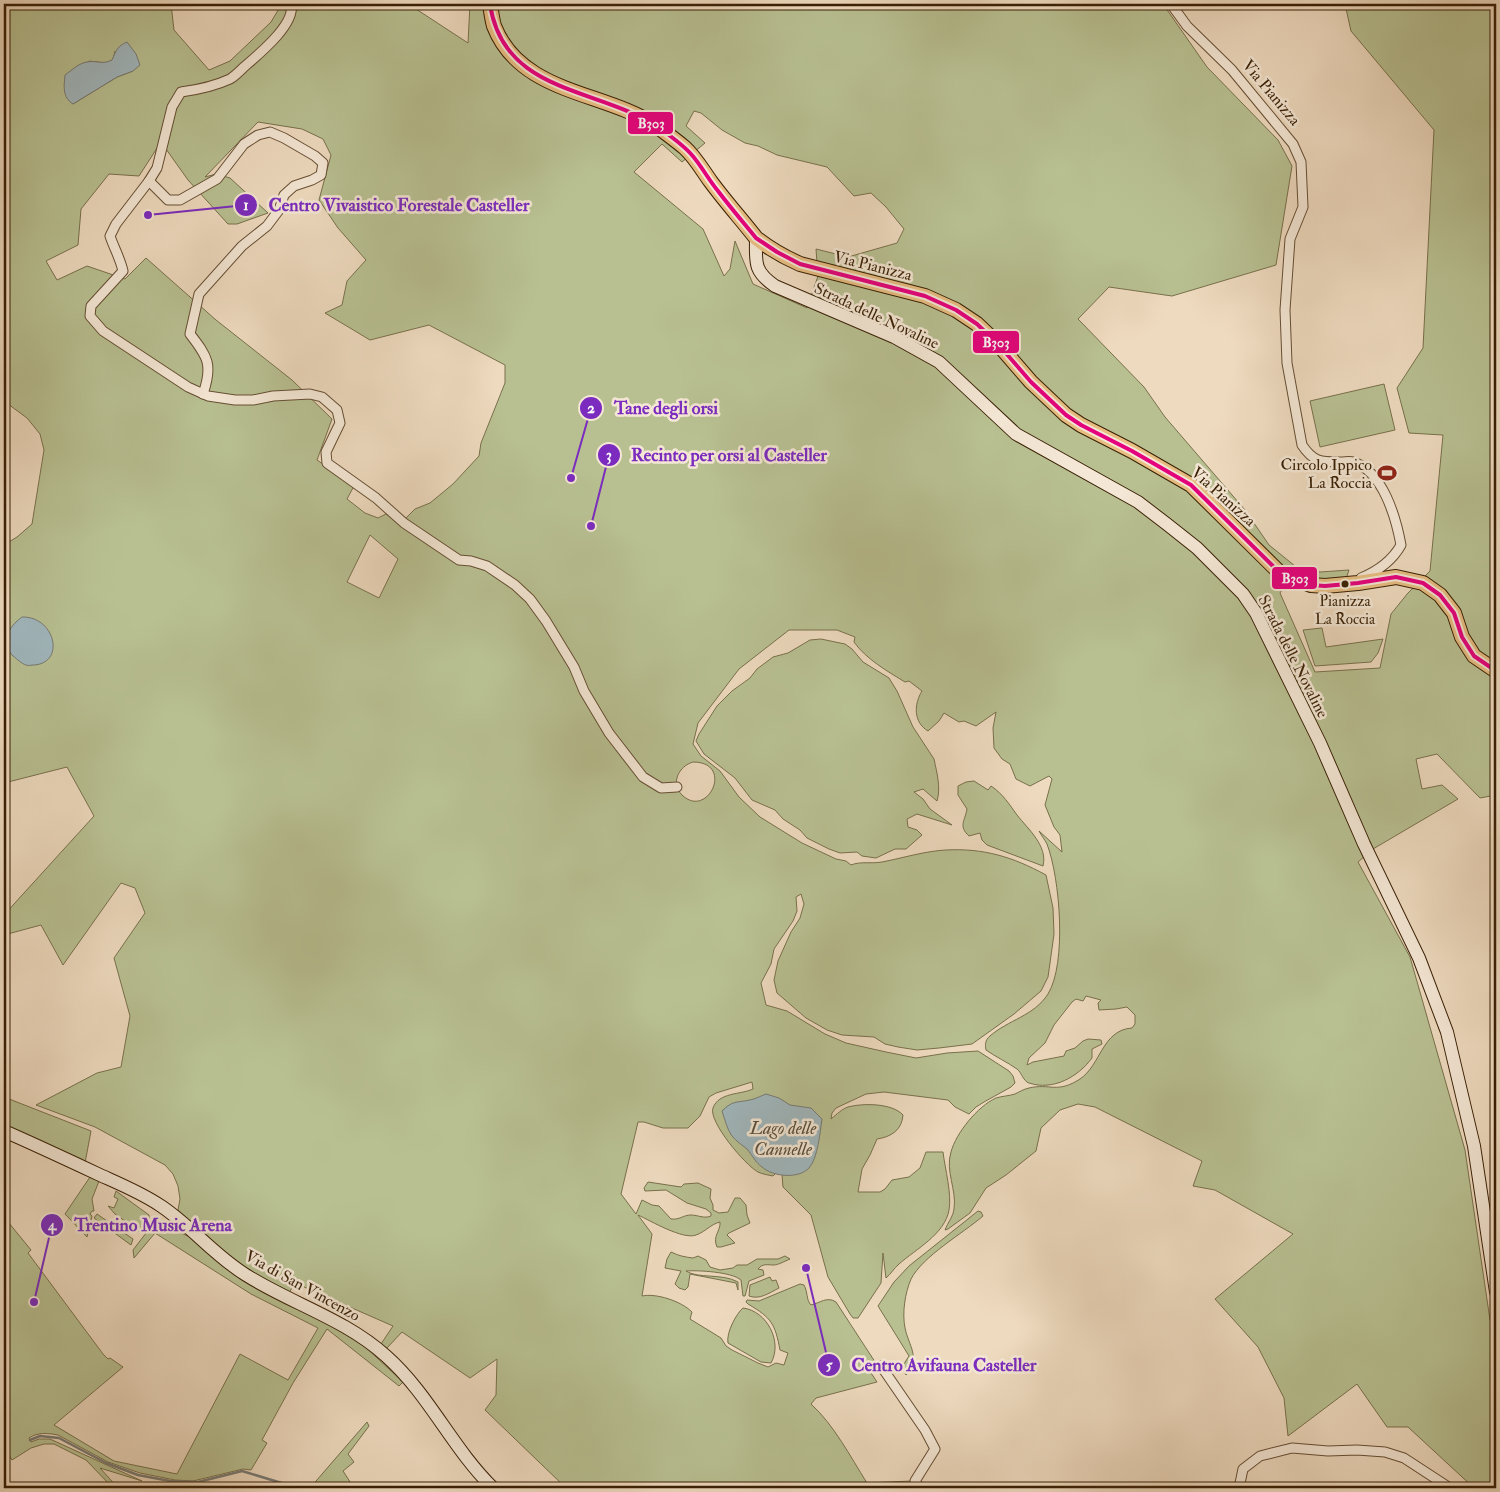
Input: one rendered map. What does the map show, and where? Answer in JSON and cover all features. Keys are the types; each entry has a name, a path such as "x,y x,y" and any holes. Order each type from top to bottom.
{"main road":[{"name":"Via Pianizza","path":"490,4 493,24 500,39 509,52 521,63 534,73 564,88 636,115 657,126 686,149 756,238 784,257 800,264 925,296 956,310 977,324 998,344 1031,382 1066,415 1191,485 1279,572 1311,585 1348,584"},
{"path":"1348,584 1396,577 1422,583 1440,595 1454,613 1462,637 1474,656 1496,671"}],"street":[{"path":"291,4 292,10 285,26 261,52 231,79 181,92 172,107 157,168 150,181 116,224 110,236 114,248 120,257 123,270 91,306 90,316 103,331 188,387 203,394 235,400 252,400 298,394 322,396 337,410 340,423 326,452 327,463 376,498 404,523 446,552 459,560 471,561 487,566 525,594 546,620 574,667 584,691 609,733 643,777 661,788 677,787"},
{"name":"Via Pianizza","path":"1171,4 1186,26 1232,70 1293,144 1301,162 1303,208 1290,240 1285,310 1287,364 1302,445 1309,456 1321,462 1353,462 1378,480 1394,514 1401,545 1394,558 1373,573 1348,584"},
{"path":"150,181 168,200 180,200 217,179 244,144 258,135 270,132 315,156 323,163 322,175 294,186 284,195 279,210 267,226 242,246 199,294 190,334 208,361 209,378 203,394"},
{"name":"Strada delle Novaline","path":"756,238 756,265 762,278 775,286 894,337 939,362 1016,434 1138,502 1197,548 1243,594 1256,613 1320,743 1364,844 1419,958 1447,1032 1474,1146 1496,1292"},
{"name":"Via di San Vincenzo","path":"4,1131 147,1197 170,1213 243,1274 330,1318 370,1344 386,1356 404,1374 471,1465 493,1488"},
{"path":"881,1366 935,1449 915,1481 920,1488"},
{"path":"1239,1488 1243,1469 1260,1456 1292,1448 1385,1452 1404,1458 1450,1488"}],"green space":[{"path":"4,4 171,4 174,30 209,70 230,61 271,22 280,7 290,4 405,4 416,9 468,43 470,4 1163,4 1207,67 1278,140 1292,166 1276,265 1172,296 1109,287 1078,319 1144,387 1165,417 1245,510 1269,545 1295,566 1320,572 1349,570 1346,579 1325,582 1291,576 1280,593 1315,672 1380,668 1391,614 1408,593 1430,571 1443,435 1409,433 1397,388 1423,348 1434,130 1351,31 1345,4 1496,4 1496,795 1480,798 1437,754 1416,759 1422,789 1442,785 1458,799 1373,849 1358,862 1410,957 1465,1150 1490,1320 1496,1326 1496,1488 1474,1488 1408,1427 1387,1427 1357,1384 1288,1436 1284,1398 1258,1347 1215,1299 1293,1234 1215,1190 1193,1186 1202,1161 1095,1107 1078,1104 1060,1110 1041,1128 1036,1151 986,1188 970,1213 945,1230 954,1209 954,1195 949,1166 951,1152 963,1129 975,1114 996,1098 1015,1094 1029,1088 1065,1086 1080,1079 1087,1073 1114,1035 1122,1030 1132,1028 1135,1024 1135,1015 1127,1007 1099,1010 1098,1003 1101,1000 1086,996 1083,1001 1076,999 1072,1002 1054,1025 1045,1043 1029,1058 1027,1065 1064,1056 1066,1051 1075,1048 1088,1039 1101,1040 1102,1044 1092,1049 1092,1058 1080,1071 1056,1084 1038,1085 1029,1083 1025,1081 1017,1069 986,1050 988,1038 1036,1008 1048,994 1054,980 1058,962 1059,942 1058,898 1052,859 1047,844 1039,831 1062,852 1060,835 1054,827 1045,805 1052,779 1049,776 1030,786 1016,779 1010,764 1002,759 994,748 993,728 996,712 976,726 964,721 959,722 944,713 939,721 928,731 920,723 916,713 917,701 922,691 909,681 905,682 884,669 871,659 854,642 855,637 837,630 789,630 739,669 698,723 693,744 701,756 720,771 739,797 760,817 802,843 836,859 846,861 851,865 882,862 930,852 960,850 998,855 1022,863 1046,875 1053,908 1054,934 1048,977 1041,991 1014,1014 972,1044 917,1050 885,1044 874,1037 842,1035 827,1030 806,1018 777,993 774,980 778,961 791,932 800,918 804,904 801,894 796,897 797,911 793,921 774,949 771,964 761,983 766,1005 787,1011 825,1034 846,1043 886,1052 916,1058 978,1051 1009,1071 1015,1083 976,1107 969,1114 955,1107 948,1100 884,1092 866,1094 836,1108 832,1113 831,1119 848,1107 877,1105 892,1108 903,1115 900,1125 895,1132 887,1137 877,1139 862,1169 858,1192 880,1192 892,1180 909,1177 920,1168 926,1152 943,1152 949,1189 949,1210 942,1226 936,1234 897,1266 886,1278 883,1253 881,1283 858,1318 853,1318 850,1314 828,1277 811,1215 783,1187 782,1175 801,1169 776,1173 773,1176 758,1172 737,1152 716,1122 713,1108 716,1103 730,1095 753,1089 752,1082 709,1097 700,1116 688,1128 663,1128 638,1122 621,1194 636,1214 642,1200 659,1206 671,1219 691,1215 708,1217 711,1216 711,1213 706,1209 687,1203 666,1190 645,1191 644,1188 648,1182 681,1187 684,1184 698,1183 711,1189 710,1198 713,1210 719,1213 728,1212 735,1198 740,1198 746,1205 750,1223 727,1235 735,1243 721,1247 717,1247 716,1243 720,1222 699,1234 690,1236 667,1229 638,1215 652,1234 642,1296 661,1297 682,1304 692,1312 690,1319 721,1338 726,1346 768,1367 776,1363 784,1365 788,1353 780,1350 771,1323 762,1313 748,1304 747,1300 759,1301 800,1284 804,1285 808,1301 811,1305 827,1300 836,1302 879,1368 871,1373 877,1382 816,1398 811,1404 834,1431 867,1483 912,1481 896,1488 566,1488 485,1410 496,1395 497,1359 470,1378 402,1332 386,1349 381,1344 393,1326 295,1283 289,1293 265,1283 223,1252 178,1210 180,1199 178,1186 173,1174 165,1165 95,1127 36,1105 97,1073 121,1067 130,1016 114,958 145,913 135,888 121,883 63,965 41,925 4,935 4,915 94,816 67,767 4,783 4,643 7,652 4,634 4,545 32,524 44,450 40,434 27,418 4,401","holes":["115,51 133,71 117,77 73,104 89,61 105,63 113,60","694,111 701,113 722,130 745,143 758,146 777,155 827,167 854,196 871,193 886,207 904,229 897,243 848,257 816,249 818,276 807,308 753,284 735,241 730,269 724,276 703,229 634,172 662,144 682,162 705,143 686,126","258,122 302,129 323,139 331,155 319,200 338,228 366,260 347,281 342,305 325,313 370,340 429,325 505,365 505,383 481,443 479,456 453,484 430,503 415,509 401,523 386,514 378,518 365,513 347,499 354,486 317,460 332,419 292,380 216,320 146,258 125,279 87,266 57,280 46,261 78,245 81,209 109,174 139,176 161,142 188,180 228,224 237,224 268,213 230,178 216,174 205,177","370,535 398,559 379,598 347,582","693,762 706,764 713,771 715,779 713,788 708,796 701,800 692,801 682,795 678,790 677,780 680,771"]},
{"path":"1384,384 1395,430 1320,447 1310,401"},
{"path":"1322,628 1326,647 1383,639 1378,653 1371,662 1315,666 1303,630"},
{"path":"821,639 845,644 863,662 889,678 913,727 934,759 939,786 937,801 923,789 914,792 923,799 930,809 952,825 917,814 907,819 908,827 917,830 922,835 906,849 895,849 876,858 862,856 857,852 840,853 807,838 800,830 783,819 775,810 752,800 735,778 704,754 696,741 699,734 717,706 732,691 773,657 788,653 810,640"},
{"path":"974,781 988,790 991,786 1006,799 1040,845 1044,859 1043,866 987,845 982,840 980,833 969,836 963,826 967,809 958,795 958,786"},
{"path":"4,1097 91,1131 85,1163 4,1126"},
{"path":"90,1177 99,1181 92,1199 94,1211 90,1214 92,1216 87,1237 65,1214"},
{"path":"116,1191 149,1215 149,1219 140,1232 115,1214 108,1206 114,1208 118,1199 114,1197"},
{"path":"978,1211 983,1216 924,1262 911,1279 906,1297 904,1316 905,1328 913,1352 913,1363 906,1375 902,1367 909,1356 878,1306 894,1282 909,1266"},
{"path":"97,1214 133,1239 131,1245 94,1218"},
{"path":"4,1217 31,1250 28,1253 103,1354 123,1367 54,1425 114,1461 177,1474 240,1354 288,1380 318,1328 251,1294 155,1233 134,1258 133,1250 153,1224 160,1223 194,1239 361,1343 403,1382 399,1386 327,1329 293,1383 262,1440 267,1443 251,1470 243,1469 193,1481 175,1480 140,1473 108,1462 58,1435 46,1433 29,1438 31,1442 39,1439 50,1439 142,1481 100,1468 118,1488 113,1488 86,1460 54,1444 44,1444 31,1448 12,1460 9,1455 4,1459"},
{"path":"671,1252 690,1258 698,1256 706,1260 710,1267 720,1270 733,1268 737,1265 747,1265 757,1259 778,1259 785,1256 790,1259 774,1265 760,1267 758,1269 763,1270 764,1275 749,1281 745,1296 743,1296 741,1280 737,1277 715,1272 686,1271 697,1275 732,1279 738,1282 738,1290 736,1283 690,1274 688,1287 685,1290 679,1288 675,1284 681,1271 665,1268"},
{"path":"770,1277 772,1281 776,1280 779,1288 761,1297 749,1296 750,1285"},
{"path":"743,1308 752,1310 766,1321 774,1337 774,1355 771,1363 761,1362 728,1343 732,1324"},
{"path":"367,1422 369,1426 348,1454 354,1462 343,1471 354,1488 310,1488"}],"water":[{"path":"127,42 136,54 140,65 133,71 117,77 73,104 69,101 65,95 65,75 84,63 112,60 119,47"},
{"path":"22,617 33,619 49,631 53,649 50,657 44,662 27,665 21,663 9,651 6,641 7,635 13,625"},
{"name":"Lago delle Cannelle","path":"766,1094 779,1098 790,1105 811,1108 822,1119 815,1158 805,1172 793,1175 779,1175 767,1170 734,1138 729,1130 722,1111 726,1107 732,1103 752,1100"}],"waterway":[{"path":"30,1440 40,1436 59,1438 106,1463 138,1475 170,1481 198,1482 242,1471 298,1488"}],"transit line":[{"name":"B303","path":"490,4 498,33 513,56 533,72 556,84 634,114 671,136 695,158 714,186 756,238 777,252 800,264 925,296 956,310 977,324 998,344 1031,382 1066,415 1191,485 1279,572 1311,585 1325,586 1358,583 1396,577 1423,583 1440,595 1454,613 1462,637 1474,656 1496,671"}],"place":[{"name":"Centro Vivaistico Forestale Casteller","path":"148,215"},
{"name":"Circolo Ippico La Roccia","path":"1387,473"},
{"name":"Tane degli orsi","path":"571,478"},
{"name":"Recinto per orsi al Casteller","path":"591,526"},
{"name":"Pianizza La Roccia","path":"1345,584"},
{"name":"Centro Avifauna Casteller","path":"806,1268"},
{"name":"Trentino Music Arena","path":"34,1302"}]}
